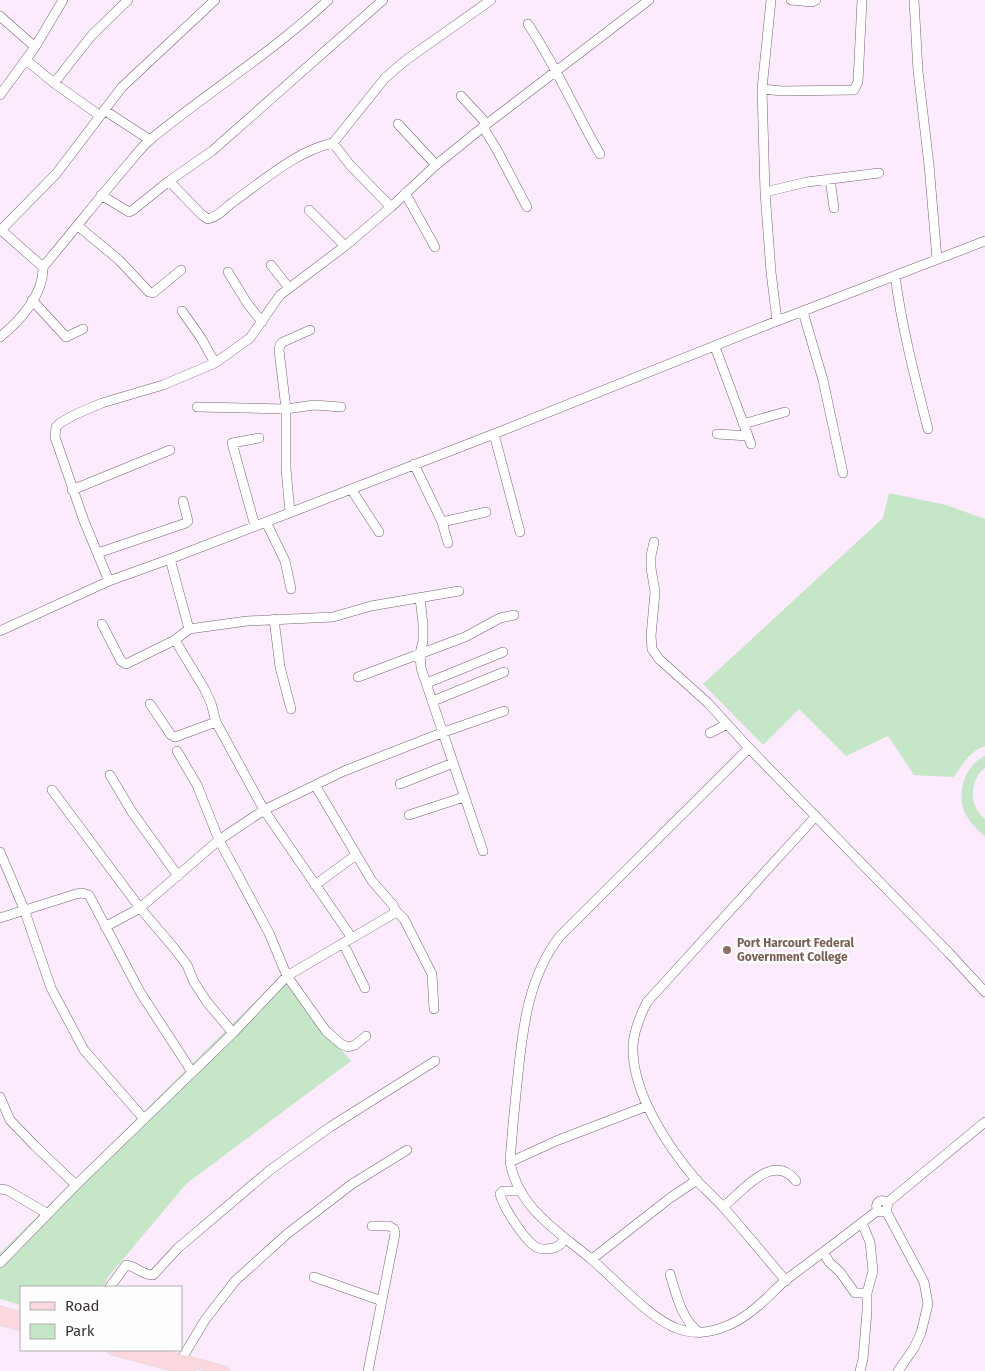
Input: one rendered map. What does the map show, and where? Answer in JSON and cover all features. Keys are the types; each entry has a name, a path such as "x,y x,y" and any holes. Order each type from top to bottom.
{"main road":[{"path":"0,1311 20,1317"},
{"path":"0,1320 20,1326"},
{"path":"116,1351 192,1371"},
{"path":"149,1351 225,1371"}],"street":[{"path":"0,95 35,47 63,0"},
{"path":"54,83 87,41 128,0"},
{"path":"43,267 0,231 56,174 122,87 215,0"},
{"path":"0,337 16,325 26,312 43,275 43,267 78,226 101,195 150,140 292,32 328,0"},
{"path":"101,195 128,212 133,210 168,181 212,151 383,0"},
{"path":"168,181 208,220 214,218 229,205 296,158 322,146 333,144 385,78 406,60 491,0"},
{"path":"110,581 72,490 55,437 55,431 60,423 102,402 162,385 215,363 250,338 280,295 345,246 436,165 485,125 649,0"},
{"path":"771,0 762,89 765,192 777,321"},
{"path":"791,0 812,2 816,0"},
{"path":"762,89 782,91 854,90 858,82 862,0"},
{"path":"914,0 918,71 937,259"},
{"path":"0,16 35,47"},
{"path":"528,24 546,50 580,120 600,154"},
{"path":"26,60 54,83 150,140"},
{"path":"461,96 485,125 527,207"},
{"path":"398,124 436,165"},
{"path":"333,144 350,165 391,207"},
{"path":"765,192 807,182 879,173"},
{"path":"830,179 834,208"},
{"path":"405,193 435,248"},
{"path":"309,210 345,246"},
{"path":"78,226 119,260 149,292 153,293 181,270"},
{"path":"0,631 110,581 494,434 777,321 985,241"},
{"path":"271,266 289,288"},
{"path":"228,272 247,303 262,322"},
{"path":"894,276 913,370 928,429"},
{"path":"32,300 66,337 83,328"},
{"path":"182,311 201,338 215,363"},
{"path":"803,312 823,380 843,473"},
{"path":"290,512 286,469 286,409 279,350 283,342 310,330"},
{"path":"715,347 749,440 717,434"},
{"path":"197,407 286,409 314,406 341,407"},
{"path":"744,424 785,412"},
{"path":"494,434 520,532"},
{"path":"255,526 232,443 259,438"},
{"path":"72,490 170,450"},
{"path":"414,464 442,522 448,543"},
{"path":"351,489 379,532"},
{"path":"98,553 186,523 189,518 183,501"},
{"path":"442,522 486,512"},
{"path":"266,522 284,561 291,589"},
{"path":"654,542 651,568 655,592 651,636 652,649 658,659 708,704 748,748 985,992"},
{"path":"170,559 189,629"},
{"path":"102,624 123,663 126,664 175,640 189,629 216,624 274,619 333,617 371,606 459,591"},
{"path":"420,598 423,641 420,653 422,668 482,851"},
{"path":"358,677 465,637 500,618 514,614"},
{"path":"274,619 280,667 291,709"},
{"path":"175,640 205,690 216,722 264,810 352,938"},
{"path":"427,683 503,652"},
{"path":"433,701 504,672"},
{"path":"150,704 175,737 216,722"},
{"path":"105,927 140,908 219,840 264,810 344,772 444,732 504,711"},
{"path":"710,733 726,724"},
{"path":"748,748 553,945 538,975 528,1007 520,1052 510,1162 512,1174 520,1192 533,1210 666,1324 688,1332 715,1331 736,1322 758,1306 786,1281 883,1208 985,1122"},
{"path":"177,751 197,785 219,840 268,932 288,976 326,1031 341,1044 348,1047 355,1045 366,1036"},
{"path":"400,784 453,763"},
{"path":"110,775 132,812 178,876"},
{"path":"315,785 372,881 404,919 432,974 434,1009"},
{"path":"52,790 140,908 182,959 206,1002 233,1033"},
{"path":"408,815 464,796"},
{"path":"786,1281 724,1208 697,1180 663,1135 647,1106 635,1068 633,1046 638,1024 647,1002 816,816"},
{"path":"0,852 24,909 51,988 84,1050 144,1119"},
{"path":"315,884 356,855"},
{"path":"0,918 24,909 82,893 89,895 140,992 192,1072"},
{"path":"0,1263 76,1185 233,1033 288,976 393,914 395,910"},
{"path":"343,943 364,988"},
{"path":"111,1286 126,1264 143,1273 153,1274 178,1248 270,1170 330,1127 435,1061"},
{"path":"0,1097 10,1120 76,1185"},
{"path":"510,1162 556,1141 647,1106"},
{"path":"0,1122 10,1120"},
{"path":"181,1360 205,1320 235,1281 287,1234 352,1184 407,1150"},
{"path":"724,1208 765,1172 784,1171 791,1174 796,1182"},
{"path":"592,1259 670,1198 697,1180"},
{"path":"0,1190 7,1190 48,1214"},
{"path":"520,1192 503,1191 500,1194 502,1204 509,1216 532,1244 539,1249 548,1250 558,1246 565,1238"},
{"path":"883,1208 921,1276 928,1304 922,1332 914,1348 898,1371"},
{"path":"860,1371 863,1360 867,1293 873,1271 870,1242 862,1223"},
{"path":"368,1371 395,1234 394,1229 389,1226 372,1226"},
{"path":"824,1253 854,1293 867,1293"},
{"path":"670,1274 687,1318 694,1329 701,1333"},
{"path":"314,1277 382,1301"}],"green space":[{"path":"889,493 946,505 985,519 985,746 975,751 963,763 954,777 914,775 888,736 846,756 799,709 763,745 703,684 883,518"},
{"path":"985,756 985,768 978,775 974,785 973,796 976,808 985,819 985,837 965,813 962,805 962,789 964,780 972,766"},
{"path":"280,977 351,1061 186,1184 108,1277 104,1286 20,1286 20,1305 0,1299 0,1253"}],"place":[{"name":"Port Harcourt Federal Government College","path":"727,950"}]}
